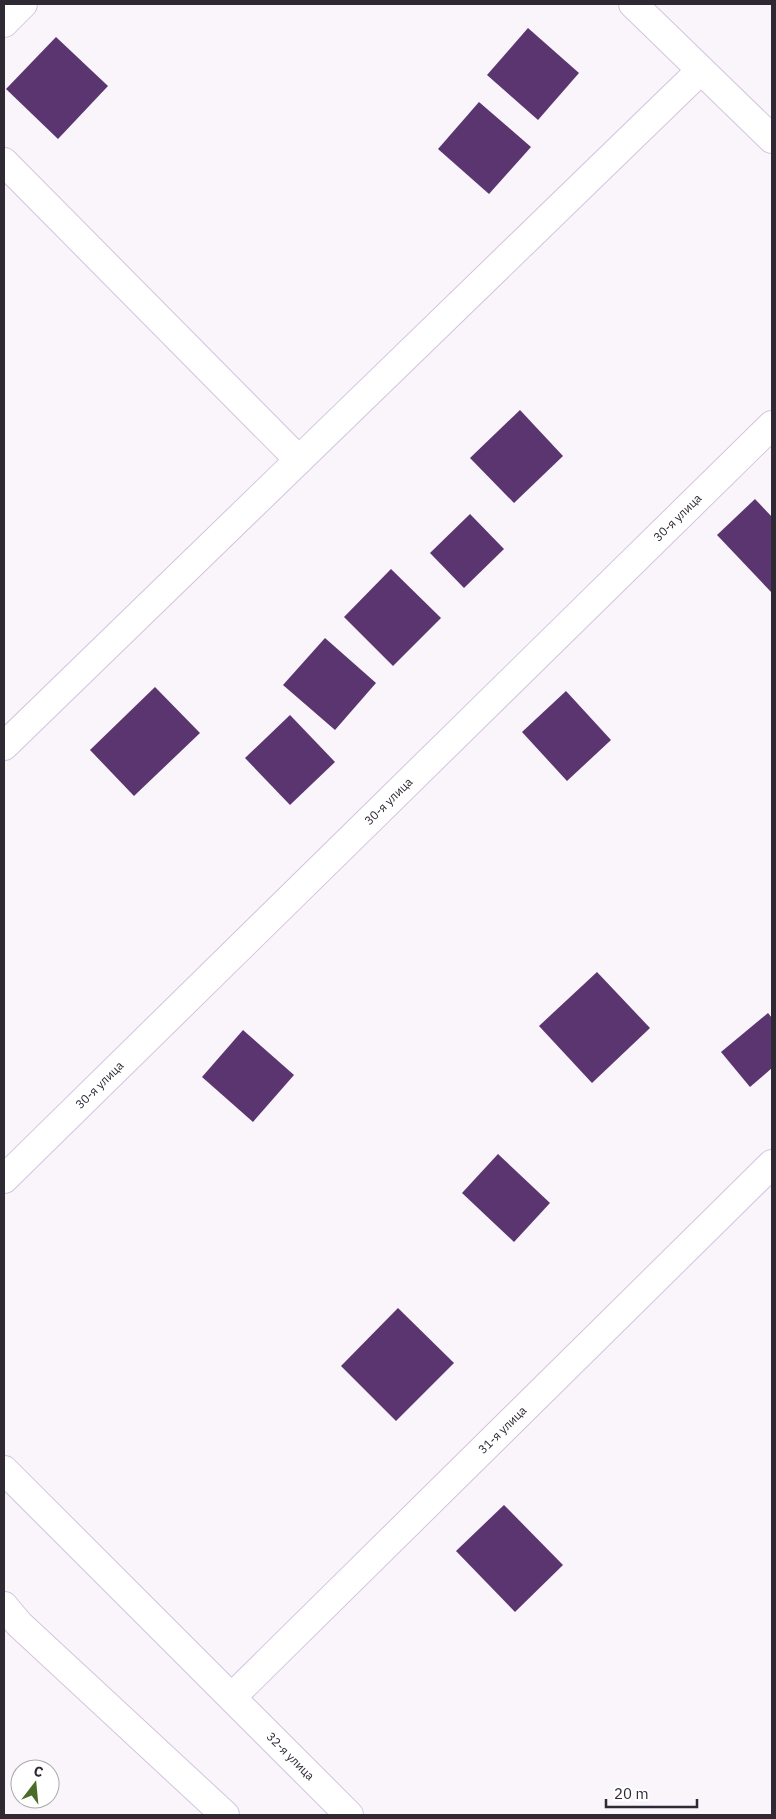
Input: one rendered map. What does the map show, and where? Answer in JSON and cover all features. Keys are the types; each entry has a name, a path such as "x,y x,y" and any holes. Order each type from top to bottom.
{"street":[{"path":"4,23 24,4"},
{"path":"633,4 772,140"},
{"path":"4,746 700,71"},
{"path":"4,162 299,460"},
{"name":"30-я улица","path":"4,1179 772,425"},
{"name":"31-я улица","path":"232,1697 772,1164"},
{"name":"32-я улица","path":"4,1470 350,1815"},
{"path":"4,1606 19,1624 225,1815"}],"building":[{"path":"528,28 579,73 538,120 487,75"},
{"path":"56,37 108,86 58,139 6,89"},
{"path":"479,102 531,147 489,194 438,149"},
{"path":"520,410 563,456 514,503 470,458"},
{"path":"755,499 772,517 772,593 717,535"},
{"path":"470,514 504,549 464,588 430,553"},
{"path":"391,569 441,618 393,666 344,617"},
{"path":"325,638 376,683 335,730 283,685"},
{"path":"155,687 200,733 134,796 90,750"},
{"path":"566,691 611,740 567,781 522,732"},
{"path":"290,715 335,762 290,805 245,758"},
{"path":"597,972 650,1028 592,1083 539,1026"},
{"path":"768,1013 772,1018 772,1068 750,1087 721,1052"},
{"path":"243,1030 294,1075 253,1122 202,1077"},
{"path":"498,1154 550,1203 514,1242 462,1193"},
{"path":"398,1308 454,1363 396,1421 341,1366"},
{"path":"504,1505 563,1565 515,1612 456,1551"}]}
